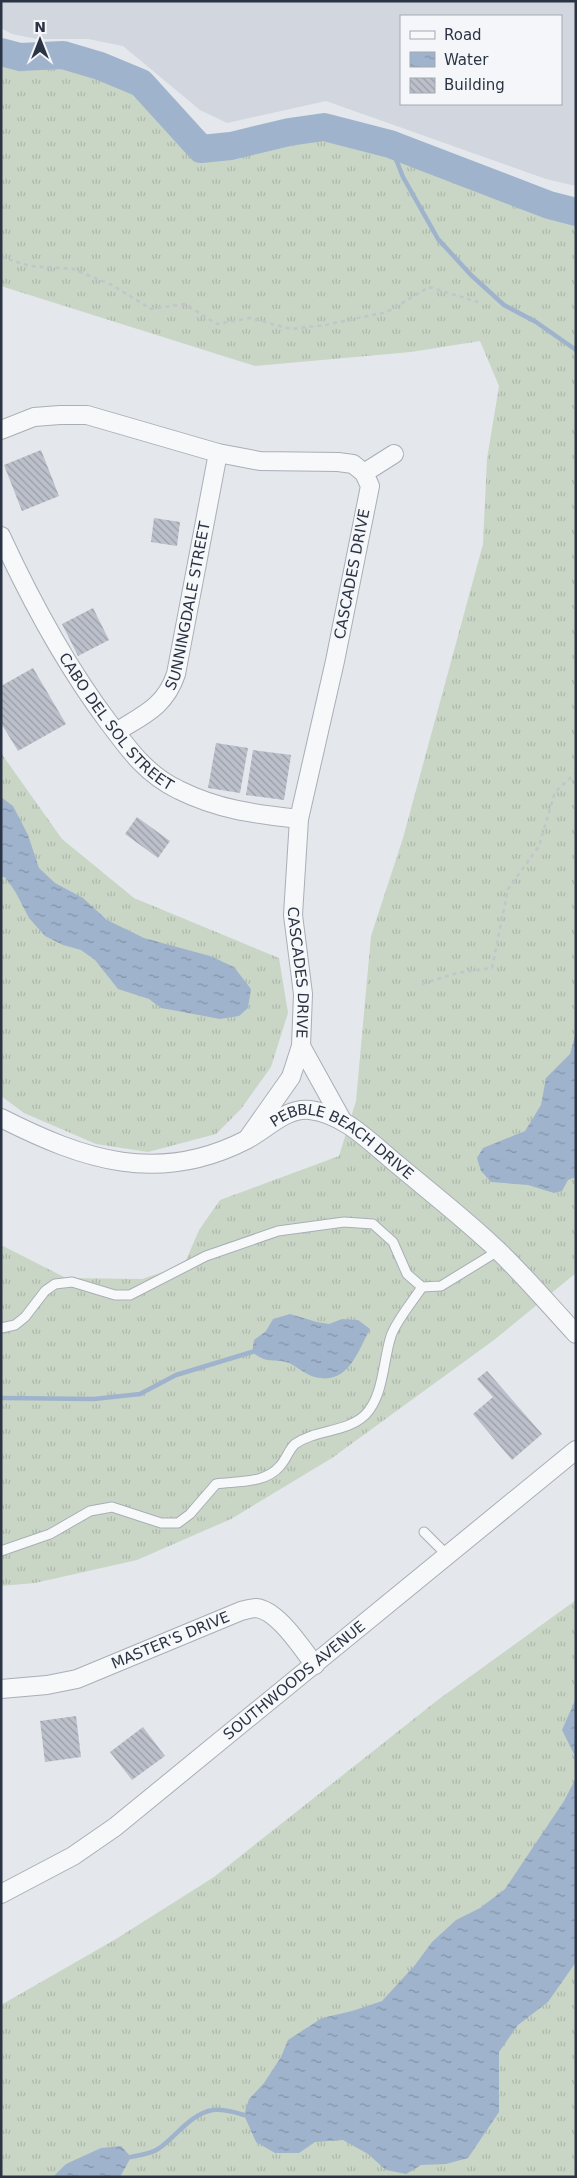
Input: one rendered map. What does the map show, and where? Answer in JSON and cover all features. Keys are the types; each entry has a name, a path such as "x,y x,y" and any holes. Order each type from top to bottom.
{"street":[{"path":"1,430 34,417 87,415 218,453 260,461 338,462 353,464 364,473 394,454"},
{"name":"SUNNINGDALE STREET","path":"116,732 156,707 166,697 172,686 176,674 218,453"},
{"name":"CASCADES DRIVE","path":"301,1046 303,994 293,915 293,882 299,818 335,661 370,486 364,473"},
{"name":"CABO DEL SOL STREET","path":"1,536 16,570 52,635 87,693 132,755 154,775 178,790 236,811 299,818"},
{"path":"301,1046 342,1120"},
{"path":"248,1138 291,1076 301,1046"},
{"name":"PEBBLE BEACH DRIVE","path":"1,1118 34,1135 80,1153 120,1162 159,1164 220,1152 293,1112 309,1109 342,1120 457,1214 498,1251 576,1334"},
{"name":"SOUTHWOODS AVENUE","path":"1,1894 94,1843 315,1665 447,1554 576,1450"},
{"name":"MASTER'S DRIVE","path":"1,1689 47,1685 77,1679 241,1611 255,1608 266,1611 279,1620 315,1665"}],"lane":[{"path":"1,1328 15,1325 25,1317 45,1291 55,1284 72,1282 115,1295 130,1295 206,1256 278,1231 344,1222 373,1224 393,1242 406,1274 422,1287 441,1286 498,1251"},
{"path":"1,1551 50,1534 90,1511 112,1507 161,1523 178,1523 190,1514 216,1484 254,1480 266,1476 279,1468 294,1445 314,1434 345,1426 365,1414 380,1389 391,1334 422,1287"},
{"path":"424,1532 447,1554"}],"path":[{"path":"1,257 30,266 73,269 112,286 151,309 185,304 217,324 250,318 291,329 326,325 387,312 429,287 478,302"},
{"path":"422,984 457,973 492,968 508,889 538,846 555,792 576,773"}],"shaded area":[{"path":"1,1 576,1 576,186 546,179 326,101 227,123 200,110 123,46 88,39 37,39 12,34 1,28"}],"green space":[{"path":"1,52 20,57 63,55 100,66 141,83 201,149 231,146 289,132 324,127 390,144 549,205 576,212 576,1273 494,1340 332,1458 231,1519 137,1560 35,1583 1,1586 1,1245 66,1278 142,1279 184,1265 199,1230 220,1200 339,1156 356,1101 371,936 403,838 483,544 487,459 499,386 480,341 411,352 255,366 1,286"},
{"path":"1,753 62,839 134,898 279,958 288,1013 271,1067 241,1109 216,1134 148,1152 96,1144 24,1113 1,1096"},
{"path":"576,1600 576,2177 1,2177 1,2005 116,1939 214,1877 439,1699"}],"water":[{"path":"1,797 13,806 28,835 39,868 55,883 83,898 107,920 144,938 210,956 234,967 251,989 248,1008 239,1016 220,1019 161,1008 149,999 118,989 95,960 81,950 63,945 45,936 29,918 6,878 1,876"},
{"path":"576,1032 576,1177 568,1180 562,1191 554,1193 528,1185 491,1182 481,1171 477,1158 483,1148 525,1131 541,1105 546,1078 570,1054"},
{"path":"290,1314 329,1324 342,1319 358,1320 370,1329 356,1356 344,1372 326,1378 315,1377 286,1362 263,1359 252,1352 254,1340 266,1331 273,1319"},
{"path":"576,1698 576,1772 574,1754 562,1730"},
{"path":"576,1778 576,1962 548,2002 518,2025 499,2052 499,2112 468,2158 446,2164 421,2165 406,2174 386,2170 368,2154 343,2140 315,2142 299,2153 275,2153 256,2142 244,2115 249,2099 264,2083 281,2057 288,2040 322,2018 382,2001 415,1965 432,1942 456,1920 480,1908 505,1889 564,1801"},
{"path":"121,2146 131,2157 120,2177 53,2177 66,2164 101,2148"}],"building":[{"path":"41,450 59,496 22,511 4,465"},
{"path":"154,518 180,522 177,546 151,542"},
{"path":"93,608 109,640 78,656 62,624"},
{"path":"33,668 66,724 18,751 1,723 1,686"},
{"path":"216,743 248,748 240,793 208,788"},
{"path":"253,750 291,755 284,800 246,795"},
{"path":"137,817 170,841 158,858 125,834"},
{"path":"487,1371 542,1434 512,1460 473,1414 493,1397 477,1379"},
{"path":"76,1716 81,1757 45,1762 40,1721"},
{"path":"143,1727 165,1756 132,1780 110,1752"}],"waterway":[{"path":"1,52 20,57 63,55 100,66 141,83 201,149 231,146 289,132 324,127 390,144 549,205 576,212"},
{"path":"390,144 403,177 438,239 471,275 504,305 536,322 576,350"},
{"path":"1,1398 94,1399 140,1394 176,1375 252,1352"},
{"path":"131,2157 158,2149 190,2121 205,2112 221,2110 244,2115"}]}
